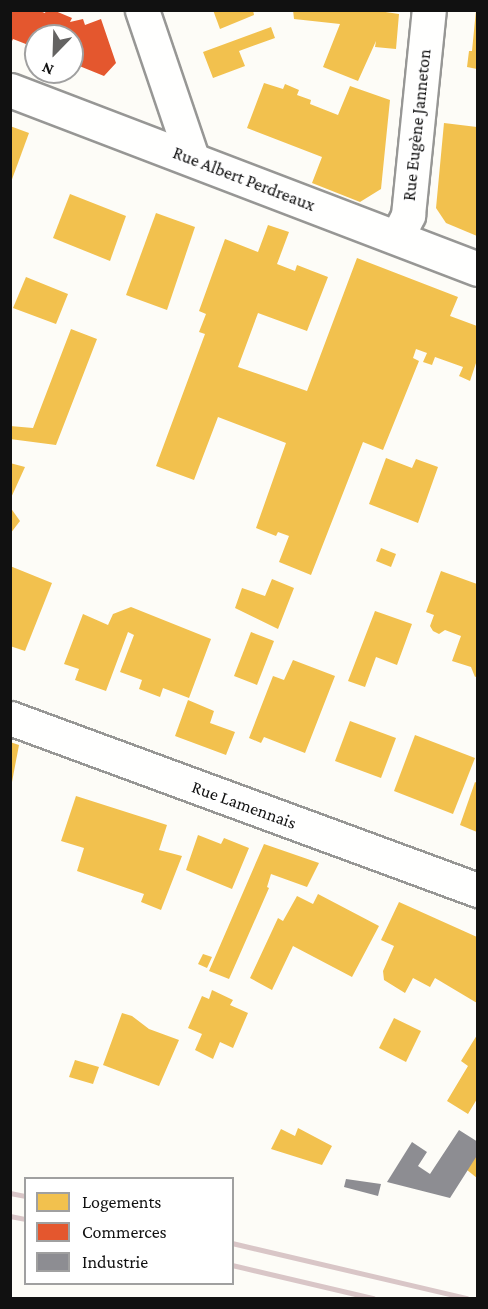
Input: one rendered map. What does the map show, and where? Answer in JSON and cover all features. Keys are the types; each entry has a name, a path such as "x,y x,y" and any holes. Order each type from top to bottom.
{"street":[{"path":"142,10 182,122 192,158"},
{"name":"Rue Eugène Janneton","path":"397,237 408,215 429,10"},
{"name":"Rue Albert Perdreaux","path":"10,90 477,269"},
{"name":"Rue Lamennais","path":"10,718 477,890"}],"building: Logements":[{"path":"213,10 253,10 254,15 220,29"},
{"path":"293,10 372,10 399,14 396,49 375,47 376,41 358,81 323,67 340,24 294,19"},
{"path":"476,10 477,69 467,67 469,51 472,51"},
{"path":"271,27 275,38 239,51 245,66 213,78 203,52"},
{"path":"264,83 283,89 285,84 299,90 297,95 311,100 310,104 338,115 350,86 390,100 381,189 360,202 312,183 322,157 247,128"},
{"path":"444,123 477,127 477,236 446,223 436,208"},
{"path":"10,126 29,133 11,182 10,182"},
{"path":"70,194 126,216 110,261 53,238"},
{"path":"156,213 195,227 167,310 126,295"},
{"path":"268,225 289,232 277,264 295,271 297,265 328,277 307,331 258,313 238,367 307,391 357,258 458,297 450,316 477,326 477,360 470,381 459,376 463,367 435,357 432,365 423,362 427,353 416,349 413,358 419,361 383,450 363,442 311,575 279,562 289,536 278,532 276,536 256,528 286,443 218,417 194,480 156,466 205,334 199,332 206,314 199,311 225,239 258,252"},
{"path":"26,277 68,294 56,324 13,308"},
{"path":"71,329 97,339 56,445 10,439 10,426 33,428"},
{"path":"386,458 412,468 416,459 438,467 418,523 369,504"},
{"path":"10,463 25,467 10,500"},
{"path":"10,507 20,521 10,534"},
{"path":"381,548 396,554 391,567 376,561"},
{"path":"10,566 52,583 25,651 10,646"},
{"path":"441,571 477,584 477,676 475,677 471,667 452,661 461,636 445,630 439,634 430,626 434,615 426,612"},
{"path":"272,579 294,588 278,629 235,608 242,588 265,596"},
{"path":"131,607 211,639 189,698 163,688 160,697 139,689 142,680 120,672 134,635 128,632 106,691 75,680 79,669 64,664 83,614 108,625 113,614"},
{"path":"375,611 412,624 397,665 376,657 365,687 348,681"},
{"path":"251,632 274,641 257,685 234,676"},
{"path":"293,660 335,676 305,753 264,737 261,743 249,738 273,676 284,680"},
{"path":"188,700 214,711 210,723 235,732 226,755 175,736"},
{"path":"350,721 396,738 381,778 335,761"},
{"path":"415,735 475,758 453,814 394,791"},
{"path":"10,742 19,745 12,782 10,781"},
{"path":"475,782 477,783 477,832 460,825"},
{"path":"76,796 167,825 159,850 182,856 161,910 141,902 144,894 77,871 84,848 61,841"},
{"path":"198,835 221,844 224,838 249,848 232,889 186,870"},
{"path":"264,844 319,863 307,887 271,874 267,887 269,888 229,979 209,971"},
{"path":"318,894 379,926 352,977 293,946 272,990 250,978 278,918 283,921 297,896 313,904"},
{"path":"399,902 477,937 477,1003 435,978 430,987 413,978 405,993 384,980 383,971 394,946 381,940"},
{"path":"203,954 212,957 207,968 198,964"},
{"path":"212,990 233,1000 230,1005 248,1013 233,1048 220,1042 213,1059 195,1050 202,1034 188,1028 202,996 209,999"},
{"path":"122,1013 132,1016 149,1029 179,1040 159,1086 103,1065"},
{"path":"394,1018 421,1031 406,1062 379,1048"},
{"path":"477,1035 477,1099 468,1114 447,1101 468,1066 461,1061"},
{"path":"75,1060 99,1067 93,1084 69,1077"},
{"path":"298,1128 332,1146 322,1165 271,1149 281,1129 295,1136"},
{"path":"477,1154 477,1178 467,1170"}],"building: Commerces":[{"path":"10,10 37,10 45,13 46,10 53,10 72,18 70,22 83,19 85,25 101,19 116,63 104,76 84,68 84,24 24,24 24,43 13,39 10,45"}],"building: Industrie":[{"path":"459,1130 478,1142 478,1154 450,1198 387,1182 412,1142 427,1152 418,1166 430,1174"},
{"path":"346,1179 381,1184 378,1196 344,1187"}],"railway":[{"path":"10,1193 24,1196"},
{"path":"10,1216 24,1219"},
{"path":"234,1243 467,1298"},
{"path":"234,1265 373,1298"}]}
